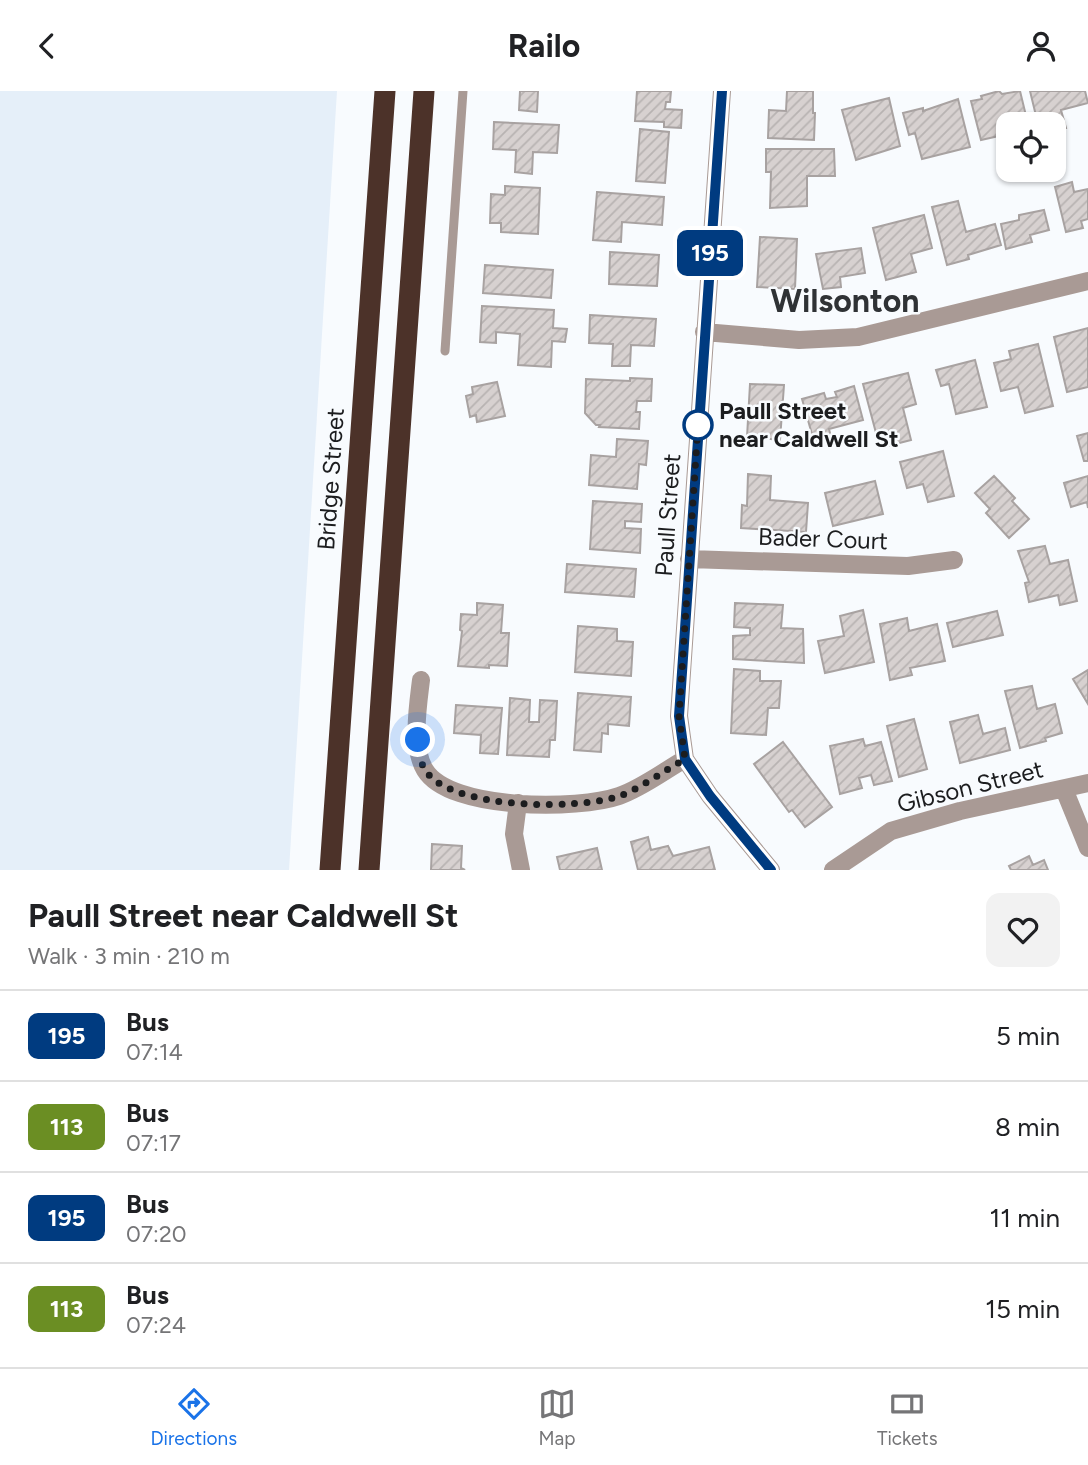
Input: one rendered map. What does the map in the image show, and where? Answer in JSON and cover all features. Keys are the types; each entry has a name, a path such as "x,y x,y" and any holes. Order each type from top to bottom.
{"highway":[{"name":"Bridge Street","path":"330,870 385,91"},
{"path":"369,870 424,91"},
{"path":"361,424 400,426"}],"street":[{"name":"Paull Street","path":"722,91 679,716 685,759 710,796 771,870"},
{"path":"704,332 799,341 858,337 1088,281"},
{"name":"Bader Court","path":"690,559 908,566 954,560"},
{"path":"421,680 417,722 420,758 426,771 436,781 474,798 518,803 576,804 620,796 685,759"},
{"name":"Gibson Street","path":"833,870 891,831 960,811 1088,783"},
{"path":"1064,789 1088,848"},
{"path":"518,803 514,834 521,870"}],"lane":[{"path":"445,351 463,91"}],"shaded area":[{"path":"0,91 337,91 289,870 0,870"}],"building":[{"path":"520,91 538,91 537,112 519,110"},
{"path":"637,91 671,91 670,102 666,102 665,109 682,110 681,128 664,127 664,122 635,121"},
{"path":"787,91 813,91 814,140 768,138 769,110 786,111"},
{"path":"999,91 1002,94 1020,91 1025,112 996,112 996,137 981,140 971,101 982,99 981,96"},
{"path":"1030,91 1085,91 1088,103 1062,112 1035,112"},
{"path":"889,98 900,146 856,160 842,110"},
{"path":"958,99 970,147 922,159 915,133 909,135 903,113 923,108 923,111"},
{"path":"494,122 559,125 557,153 533,152 532,174 515,172 516,150 493,149"},
{"path":"640,129 669,132 665,183 636,181"},
{"path":"766,149 834,149 835,176 807,176 807,206 770,208 771,172 766,172"},
{"path":"1072,182 1074,192 1088,189 1088,219 1081,221 1083,228 1066,232 1055,187"},
{"path":"505,186 540,188 538,234 501,232 501,223 490,223 491,194 505,195"},
{"path":"597,192 664,197 662,225 622,222 621,242 593,240"},
{"path":"958,201 966,232 995,224 1001,245 947,265 932,207"},
{"path":"1044,210 1049,230 1030,235 1032,242 1006,249 1001,224 1019,220 1019,215"},
{"path":"924,215 932,248 911,254 916,272 886,280 873,228"},
{"path":"760,237 797,239 795,289 757,287"},
{"path":"861,248 865,273 840,277 841,287 823,289 816,254"},
{"path":"610,252 659,255 657,286 609,284"},
{"path":"485,265 553,270 551,298 483,293"},
{"path":"482,306 554,310 553,328 567,329 565,342 552,341 551,367 518,365 520,334 496,332 496,343 480,342"},
{"path":"590,315 656,319 654,346 631,345 630,366 612,366 613,344 589,343"},
{"path":"1088,328 1088,387 1067,392 1054,337"},
{"path":"1038,344 1053,406 1025,413 1018,387 1001,391 994,363 1011,359 1009,351"},
{"path":"975,360 987,407 956,414 949,384 941,386 936,370"},
{"path":"908,373 916,404 903,408 911,440 880,448 863,384"},
{"path":"630,378 652,379 651,401 637,401 636,412 640,412 639,429 596,425 585,413 586,379 630,381"},
{"path":"497,382 505,416 477,422 476,415 470,417 466,396 473,394 472,387"},
{"path":"750,384 784,385 780,440 747,437"},
{"path":"854,386 863,420 829,429 832,441 815,445 802,399 824,393 826,399 837,397 835,392"},
{"path":"1088,433 1088,461 1084,461 1077,436"},
{"path":"617,439 648,441 646,465 639,464 637,489 589,485 591,455 616,457"},
{"path":"943,451 954,496 928,502 923,484 907,488 900,462"},
{"path":"748,474 771,476 770,500 808,503 806,532 741,528 742,505 747,506"},
{"path":"994,476 1015,498 1012,501 1029,519 1009,538 986,513 990,509 975,493"},
{"path":"1088,476 1088,508 1087,502 1071,507 1064,483"},
{"path":"875,481 883,514 833,526 825,493"},
{"path":"593,501 642,504 641,522 625,521 625,528 641,529 640,553 590,549"},
{"path":"1045,546 1050,564 1068,560 1077,601 1060,605 1058,595 1029,602 1025,583 1029,582 1018,551"},
{"path":"567,564 636,569 634,597 565,592"},
{"path":"477,603 503,605 501,633 509,633 507,666 458,666 461,614 477,615"},
{"path":"735,603 783,605 781,628 803,629 804,663 733,659 733,636 750,635 750,628 734,627"},
{"path":"863,610 874,662 825,673 818,641 844,636 840,616"},
{"path":"997,611 1003,635 953,647 947,623"},
{"path":"907,618 909,631 937,624 945,661 910,668 912,675 890,680 880,624"},
{"path":"578,626 617,629 617,641 633,642 631,676 575,672"},
{"path":"734,669 760,671 760,681 781,681 779,708 768,708 766,735 731,733"},
{"path":"1088,670 1088,704 1073,679"},
{"path":"1032,686 1037,709 1055,704 1062,733 1045,738 1046,741 1020,748 1005,691"},
{"path":"578,693 631,697 629,726 608,724 608,734 602,733 601,752 574,750"},
{"path":"510,698 530,700 529,722 539,722 540,700 557,701 555,740 550,740 549,757 507,755"},
{"path":"456,705 502,708 498,754 480,753 481,735 454,733"},
{"path":"978,715 983,734 1005,728 1010,750 960,763 950,722"},
{"path":"914,719 927,769 899,777 887,726"},
{"path":"863,739 865,746 881,742 892,781 874,785 871,775 859,778 862,788 840,794 830,746"},
{"path":"783,742 832,807 805,827 792,810 789,812 754,764"},
{"path":"648,837 651,850 668,846 673,856 709,847 715,870 638,870 631,842"},
{"path":"432,844 462,846 461,868 465,870 431,870"},
{"path":"597,848 602,870 560,870 557,857"},
{"path":"1029,856 1033,865 1044,860 1048,870 1011,870 1009,866"}],"bus line":[{"name":"195","path":"722,91 679,716 685,759 710,796 771,870"}],"place":[{"name":"Paull Street near Caldwell St","path":"698,425"}],"district":[{"name":"Wilsonton","path":"845,301"}],"route":[{"path":"418,740 420,758 426,771 436,781 474,798 510,803 576,804 620,796 685,759 679,716 698,425"}]}
